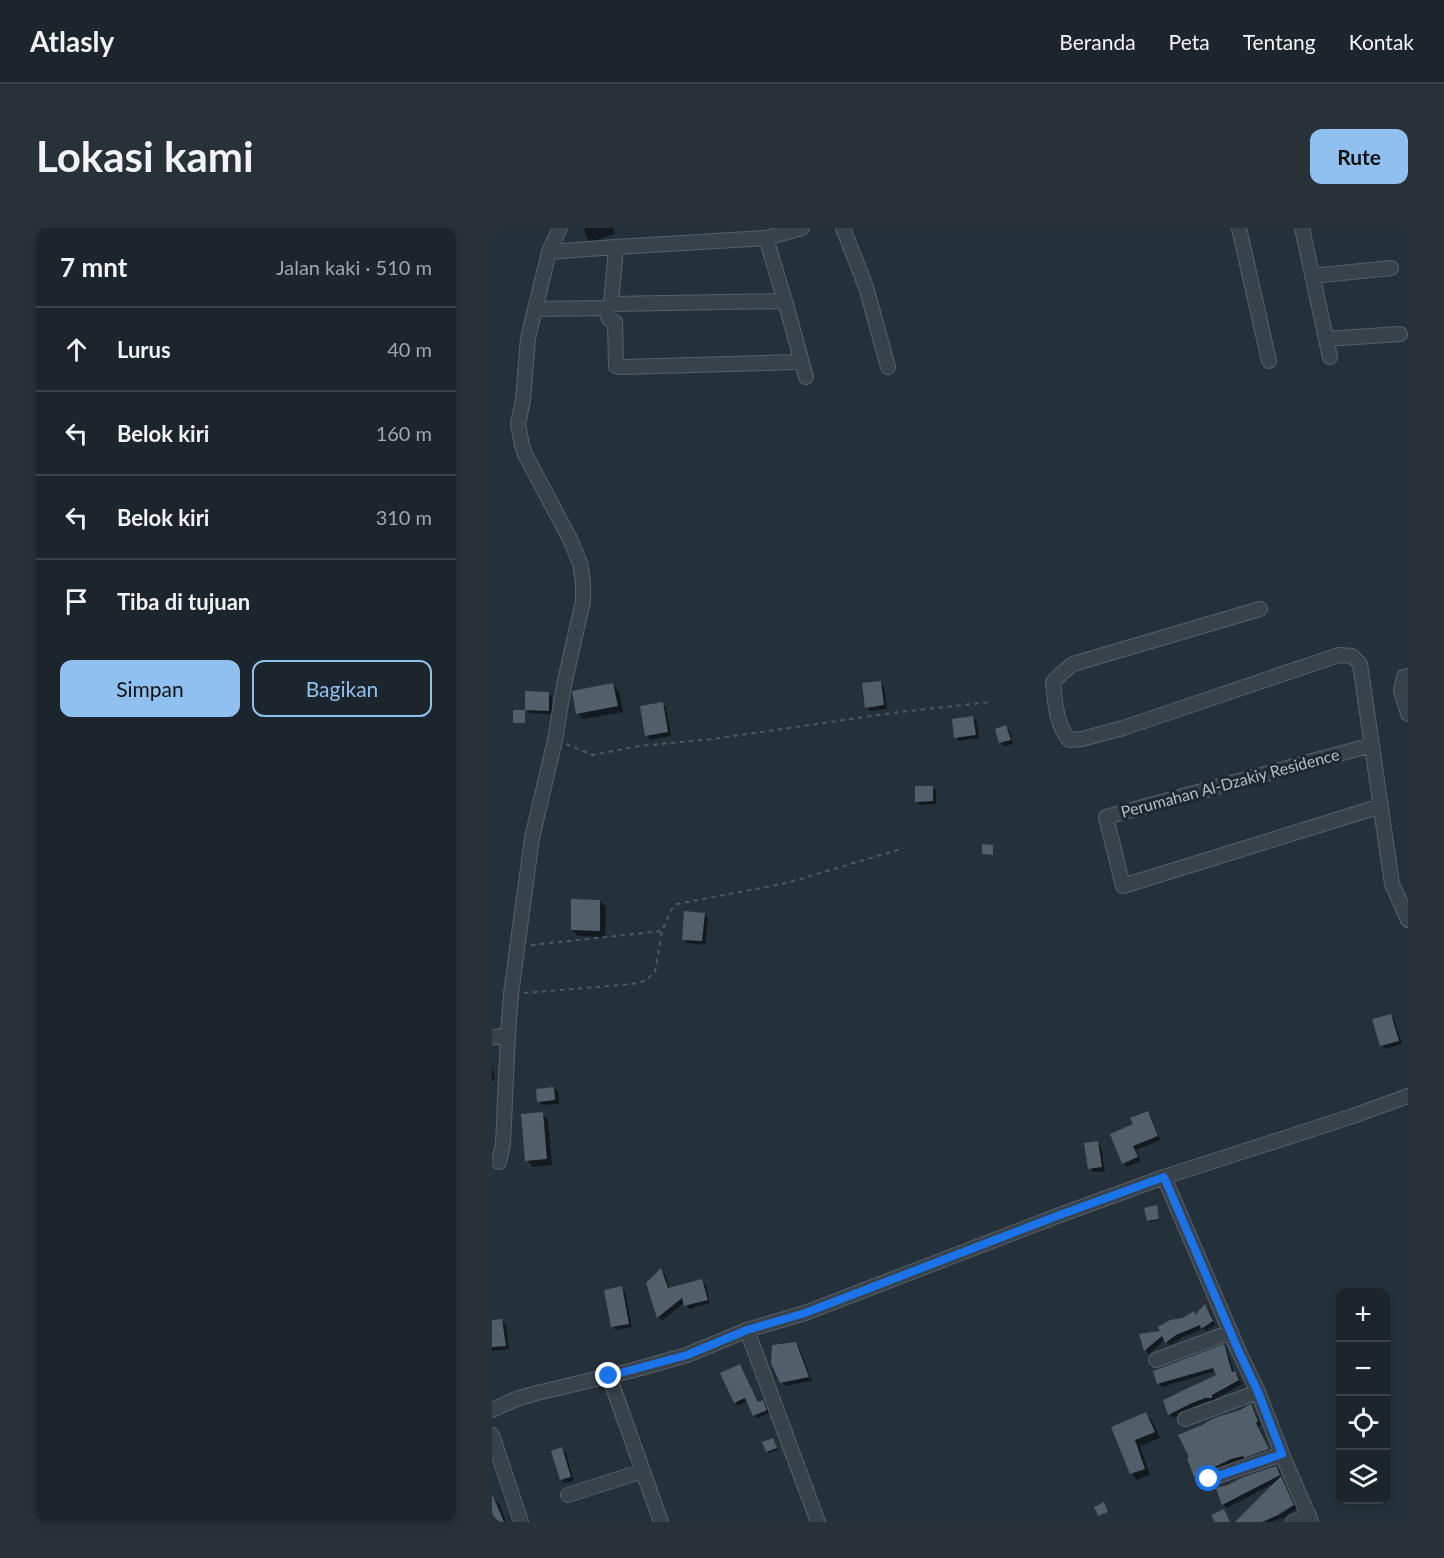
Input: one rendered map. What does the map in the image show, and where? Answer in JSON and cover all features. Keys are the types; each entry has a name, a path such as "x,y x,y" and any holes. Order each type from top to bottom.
{"street":[{"path":"499,1162 503,1144 511,994 532,838 555,740 564,685 583,601 580,563 570,539 525,454 518,424 523,400 528,338 549,252 560,228"},
{"path":"549,252 766,238 802,228"},
{"path":"843,228 866,287 888,367"},
{"path":"1239,228 1269,361"},
{"path":"1302,228 1330,357"},
{"path":"766,238 806,376"},
{"path":"616,247 608,306 609,319 615,322 616,366 801,362"},
{"path":"1312,276 1391,268"},
{"path":"535,309 785,301"},
{"path":"1326,339 1400,334"},
{"path":"1260,609 1073,664 1053,682 1063,733 1069,740 1082,739 1123,728 1339,655 1352,656 1360,664 1392,884 1408,920"},
{"path":"1408,676 1404,678 1401,690 1408,714"},
{"name":"Perumahan Al-Dzakiy Residence","path":"1372,745 1106,817 1123,886 1381,806"},
{"path":"492,1038 508,1034"},
{"path":"492,1097 506,1094"},
{"path":"492,1410 516,1399 687,1355 747,1330 805,1313 1164,1177 1408,1096"},
{"path":"1164,1177 1258,1392 1310,1519 1293,1522"},
{"path":"747,1330 818,1522"},
{"path":"1156,1360 1231,1332"},
{"path":"609,1376 661,1522"},
{"path":"1185,1419 1258,1392"},
{"path":"492,1436 521,1522"},
{"path":"1209,1479 1282,1454"},
{"path":"568,1496 643,1471"}],"path":[{"path":"555,740 593,755 639,746 713,739 892,713 991,702"},
{"path":"511,994 645,981 655,972 662,931 671,910 677,904 787,883 904,848"},
{"path":"516,947 662,931"},
{"path":"1401,1522 1408,1520"}],"building":[{"path":"881,681 884,705 865,708 862,683"},
{"path":"613,683 618,706 576,714 572,691"},
{"path":"525,691 549,692 549,711 525,710"},
{"path":"663,702 668,732 645,736 640,706"},
{"path":"513,710 525,710 525,723 513,723"},
{"path":"973,716 976,735 954,738 952,719"},
{"path":"1006,725 1011,740 999,743 995,729"},
{"path":"915,786 933,786 933,801 915,802"},
{"path":"982,844 993,845 993,855 982,854"},
{"path":"571,899 600,900 600,931 571,930"},
{"path":"684,911 705,913 702,941 682,940"},
{"path":"1391,1014 1399,1041 1380,1046 1372,1019"},
{"path":"554,1087 555,1100 537,1102 536,1089"},
{"path":"1148,1111 1158,1136 1133,1146 1138,1157 1122,1164 1110,1134 1133,1124 1130,1118"},
{"path":"543,1112 547,1159 525,1161 521,1114"},
{"path":"1098,1141 1102,1167 1088,1169 1084,1143"},
{"path":"1157,1205 1159,1219 1147,1221 1144,1208"},
{"path":"661,1268 668,1288 702,1279 708,1300 684,1306 682,1298 657,1318 646,1283"},
{"path":"622,1286 629,1324 611,1327 604,1290"},
{"path":"1205,1304 1213,1321 1201,1329 1200,1325 1176,1335 1165,1343 1162,1336 1144,1351 1139,1334 1160,1331 1158,1327 1170,1320 1183,1318 1194,1311 1195,1315"},
{"path":"502,1319 506,1346 492,1347 492,1320"},
{"path":"796,1342 809,1377 780,1383 771,1363 772,1345"},
{"path":"1224,1344 1232,1372 1235,1371 1239,1380 1212,1395 1212,1398 1192,1403 1168,1415 1163,1400 1216,1375 1213,1368 1157,1384 1153,1371"},
{"path":"740,1364 758,1402 763,1400 767,1410 753,1416 745,1398 734,1403 720,1373"},
{"path":"1251,1404 1258,1421 1256,1423 1269,1449 1244,1458 1243,1456 1231,1459 1194,1477 1187,1458 1189,1457 1178,1435"},
{"path":"1146,1412 1155,1432 1135,1440 1145,1469 1130,1474 1111,1427"},
{"path":"773,1438 777,1448 766,1452 762,1442"},
{"path":"562,1447 571,1477 560,1480 551,1451"},
{"path":"1276,1466 1280,1475 1222,1505 1216,1488"},
{"path":"1281,1476 1294,1505 1262,1522 1235,1522"},
{"path":"492,1494 504,1522 492,1522"},
{"path":"1104,1502 1108,1512 1098,1516 1094,1507"},
{"path":"1224,1509 1230,1522 1215,1522 1211,1515"}],"route":[{"path":"609,1376 687,1355 747,1330 805,1313 1164,1177 1258,1392 1282,1454 1209,1479"}]}
